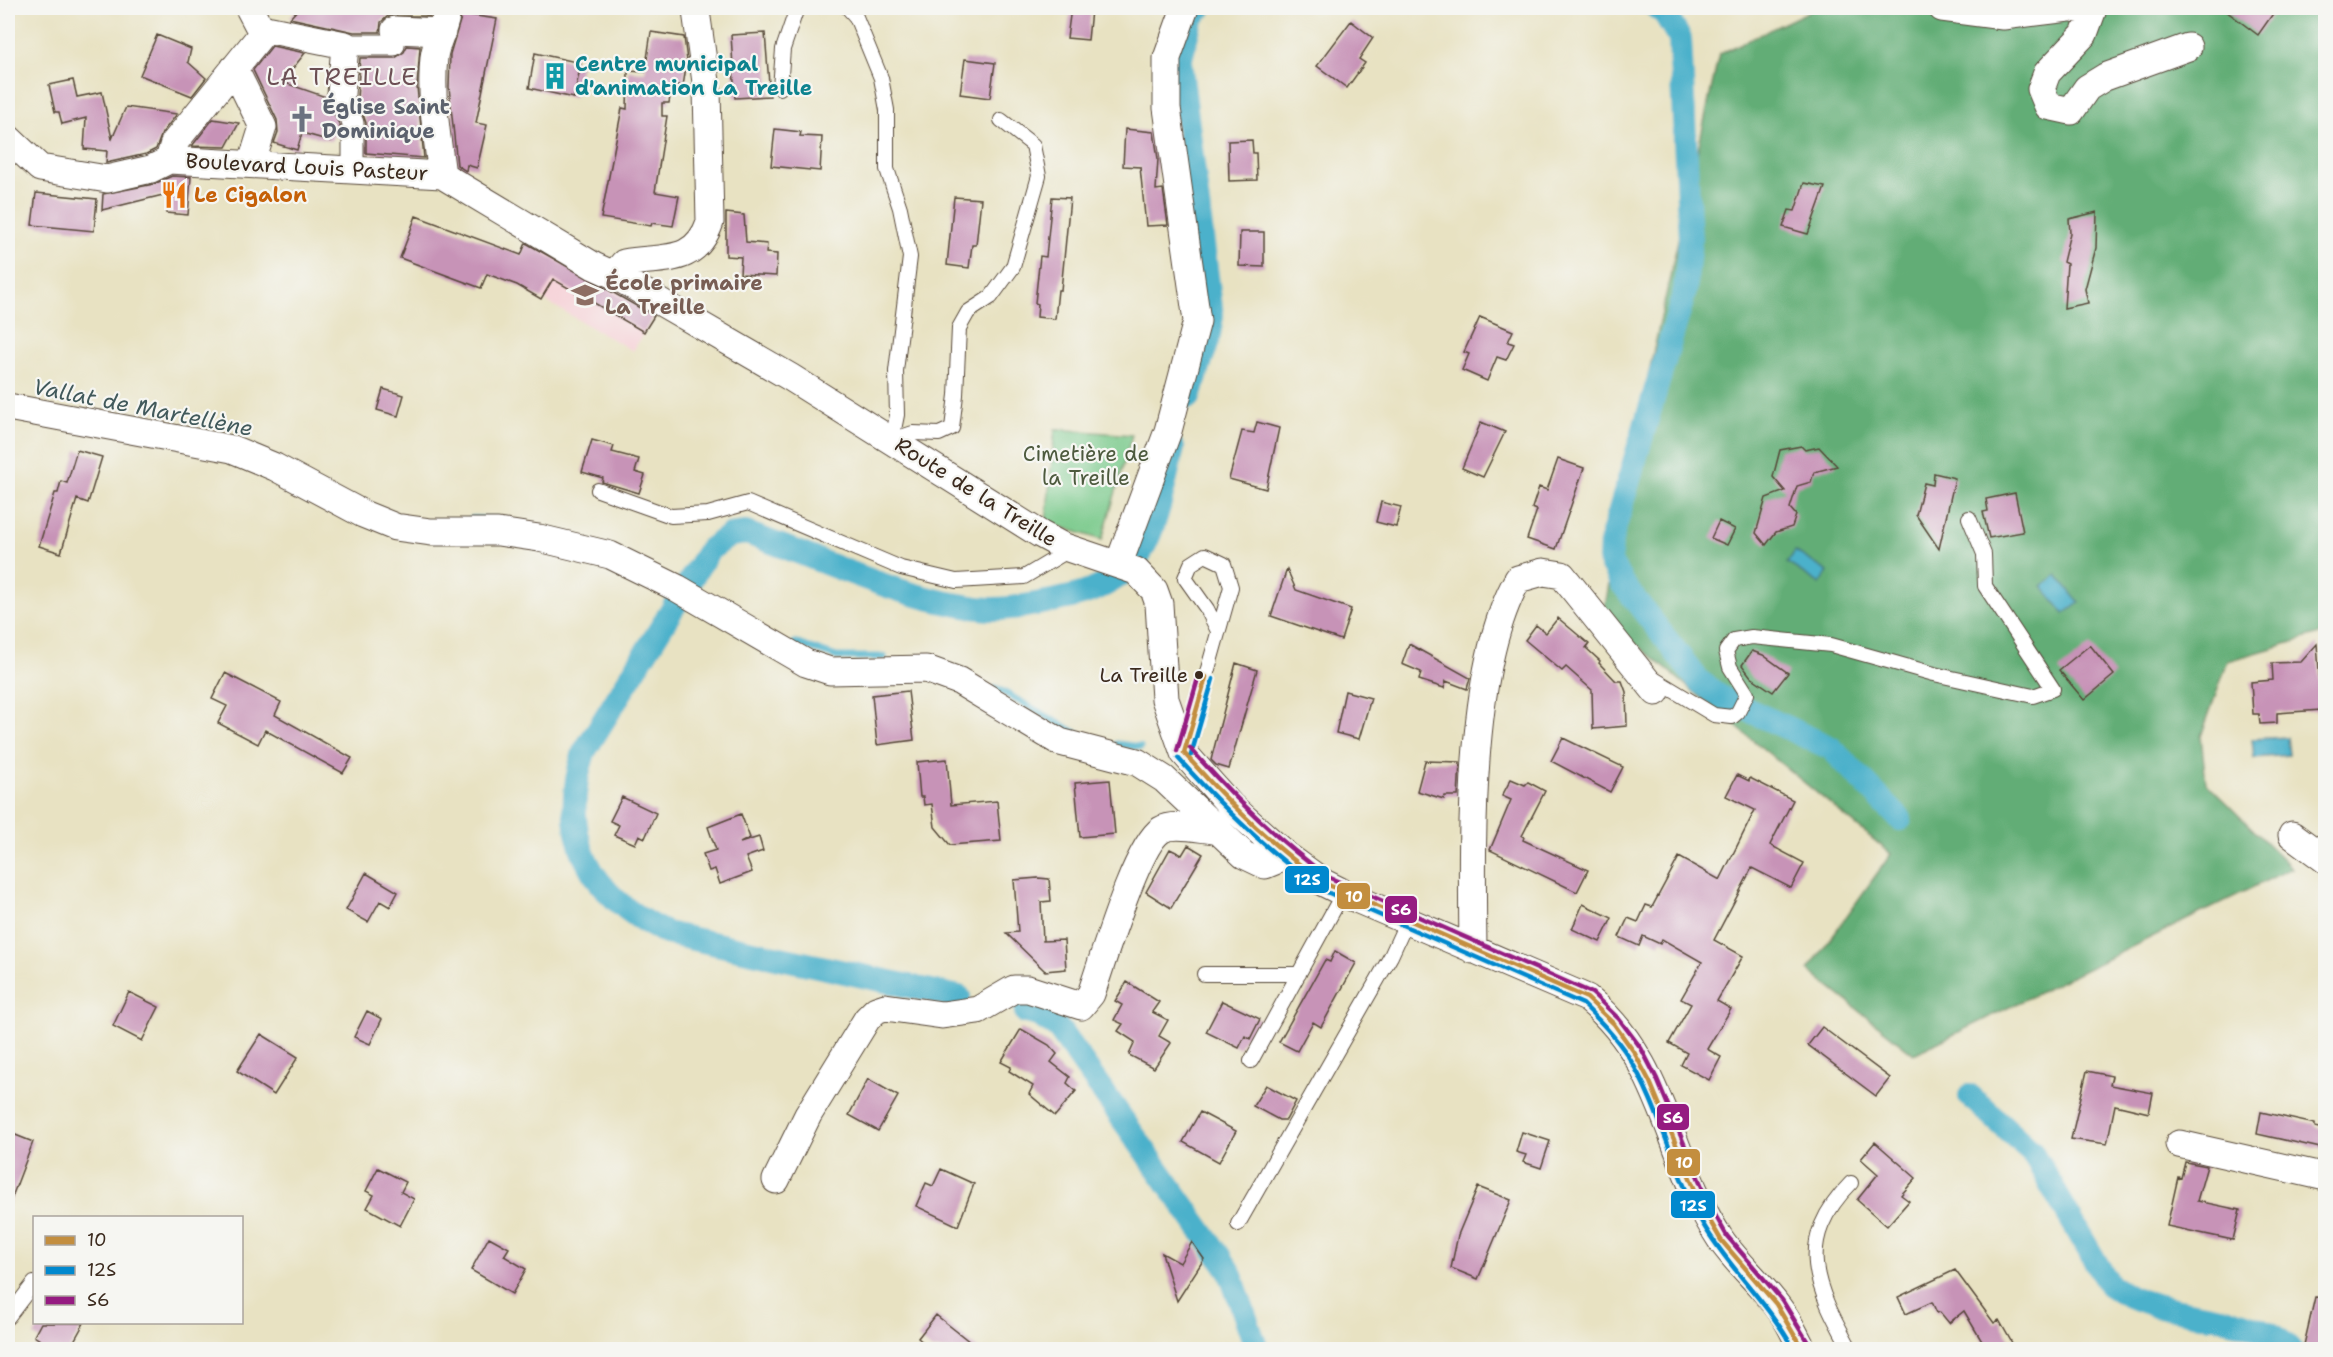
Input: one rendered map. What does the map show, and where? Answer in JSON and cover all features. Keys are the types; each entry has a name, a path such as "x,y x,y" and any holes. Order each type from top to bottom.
{"street":[{"path":"249,8 258,25 266,29 345,45 394,38 445,20"},
{"path":"1185,8 1167,58 1167,108 1197,321 1168,430 1124,566 1154,590 1159,604 1165,699 1184,753 1231,806 1287,856 1343,893 1587,998 1620,1030 1639,1056 1656,1090 1684,1169 1721,1240 1783,1314 1803,1350"},
{"path":"1942,8 2003,16 2071,8 2091,12 2084,34 2047,73 2041,89 2048,106 2071,111 2086,88 2105,76 2188,47"},
{"path":"614,275 624,263 676,257 692,249 704,239 710,222 707,89 696,11"},
{"path":"442,175 433,113 434,56 445,20"},
{"path":"169,159 174,143 266,29"},
{"path":"345,45 341,94 353,123 353,170"},
{"path":"234,68 263,127 252,162"},
{"name":"Boulevard Louis Pasteur","path":"8,138 40,168 107,179 151,169 169,159 252,162 442,175"},
{"name":"Route de la Treille","path":"442,175 594,266 614,275 790,377 1040,534 1071,549 1124,566"},
{"path":"8,406 232,449 275,467 363,514 395,527 431,532 498,532 538,538 610,555 677,588 806,663 831,671 926,669 959,681 1060,742 1137,762 1164,779 1215,830 1244,855 1264,865 1287,856"},
{"path":"1473,950 1474,806 1484,696 1504,604 1518,579 1543,572 1562,575 1649,683"},
{"path":"776,1180 808,1115 867,1019 876,1010 895,1006 942,1015 978,1010 1014,989 1028,989 1074,1006 1086,1003 1133,873 1159,831 1168,827 1215,830"},
{"path":"2292,835 2325,860"},
{"path":"2179,1144 2325,1177"}],"lane":[{"path":"780,88 783,49 796,8"},
{"path":"848,8 856,17 881,78 887,110 887,169 900,208 909,257 896,371 897,415 892,440 913,433 939,434 951,428 956,395 959,328 968,312 991,297 1013,267 1039,176 1033,146 1001,120"},
{"path":"598,490 672,516 708,514 748,503 901,568 956,581 1024,577 1071,549"},
{"path":"1649,683 1658,679 1714,715 1732,717 1741,707 1747,694 1745,687 1730,667 1726,651 1734,640 1752,637 1831,645 1934,674 2033,696 2053,689 1985,586 1984,554 1969,518"},
{"path":"1184,753 1231,587 1224,564 1215,557 1205,555 1191,564 1185,578 1207,609 1218,631"},
{"path":"1251,1061 1343,893"},
{"path":"1238,1224 1391,956 1407,921"},
{"path":"1204,974 1299,974"},
{"path":"1851,1184 1838,1196 1821,1223 1814,1265 1829,1310 1851,1350"},
{"path":"8,1317 33,1283"}],"shaded area":[{"name":"École primaire La Treille","path":"529,234 658,309 633,351 512,282"}],"green space":[{"path":"1816,8 2325,8 2325,638 2320,634 2228,661 2201,736 2206,783 2292,868 1914,1054 1808,970 1891,854 1603,617 1640,413 1719,54"},
{"name":"Cimetière de la Treille","path":"1055,429 1132,435 1102,540 1046,522"}],"water":[{"path":"1795,551 1828,572 1820,584 1787,563"},
{"path":"2057,575 2079,603 2064,614 2042,586"},
{"path":"2287,737 2289,755 2254,758 2252,739"}],"building":[{"path":"299,8 431,8 430,16 388,16 381,22 380,32 354,32 290,18"},
{"path":"1071,8 1091,10 1088,40 1067,38"},
{"path":"2222,8 2277,8 2258,35"},
{"path":"462,14 497,19 476,123 487,125 477,168 467,165 466,171 457,165 449,87 450,54"},
{"path":"1351,21 1373,38 1359,59 1365,63 1347,88 1317,66"},
{"path":"651,32 684,37 687,61 683,86 672,84 669,103 662,103 662,116 667,116 655,192 679,196 673,226 652,223 651,226 601,218 622,108 627,109 628,71 645,72"},
{"path":"765,33 770,96 735,98 731,35"},
{"path":"157,35 191,49 188,62 206,78 192,96 140,75"},
{"path":"272,46 305,53 282,82 326,97 340,126 340,137 333,135 331,141 302,133 297,150 274,143 278,132 277,120 253,70"},
{"path":"407,46 420,47 417,87 424,158 366,153 366,123 357,98 360,58 395,58 404,52"},
{"name":"Centre municipal d'animation La Treille","path":"535,53 581,63 574,98 529,88"},
{"path":"965,59 995,63 990,98 960,94"},
{"path":"73,80 77,97 102,92 112,139 126,107 177,114 162,133 156,149 146,154 106,163 107,151 84,149 86,118 62,124 59,112 55,112 49,85"},
{"path":"213,119 239,123 226,147 192,146"},
{"path":"775,129 801,132 800,136 822,137 820,171 771,166"},
{"path":"1125,129 1154,132 1158,159 1156,190 1163,189 1168,225 1146,226 1140,167 1123,166"},
{"path":"1252,140 1253,153 1256,153 1257,180 1229,181 1228,141"},
{"path":"172,176 191,177 188,215 166,213 167,194 102,210 103,194 154,184"},
{"path":"1804,183 1825,187 1808,234 1783,227 1789,210 1795,211"},
{"path":"36,193 97,199 94,231 32,225"},
{"path":"954,197 981,199 976,245 972,245 969,268 947,265"},
{"path":"1052,197 1070,198 1061,290 1058,290 1055,319 1037,317 1038,304 1035,303 1040,256 1046,257"},
{"path":"2097,212 2096,248 2085,289 2088,303 2064,308 2067,264 2063,262 2070,233 2069,219"},
{"path":"726,213 744,215 746,242 767,244 766,253 777,254 776,276 740,274 741,257 726,256"},
{"path":"416,216 521,255 526,243 654,316 644,332 553,279 541,299 517,285 487,274 481,288 400,258"},
{"path":"1240,232 1264,232 1264,267 1239,266"},
{"path":"1480,317 1513,331 1508,342 1514,344 1506,360 1497,357 1487,381 1462,370 1469,354 1464,352"},
{"path":"383,389 404,395 398,416 377,410"},
{"path":"1257,422 1279,428 1266,489 1229,479 1242,431 1254,433"},
{"path":"1481,422 1505,432 1483,477 1462,468"},
{"path":"592,440 614,446 612,452 639,459 635,472 645,475 639,493 602,482 603,478 582,472"},
{"path":"1801,446 1805,450 1819,447 1837,466 1814,472 1811,482 1797,486 1790,508 1796,515 1792,527 1776,532 1766,545 1756,533 1766,498 1785,491 1773,477 1780,450"},
{"path":"77,450 102,457 88,503 77,499 61,553 39,546 55,493 58,493 61,481 67,483"},
{"path":"1558,459 1584,468 1556,549 1527,539 1537,510 1532,508 1539,487 1547,490"},
{"path":"1934,473 1955,478 1939,549 1916,515 1924,483 1933,485"},
{"path":"2015,493 2023,532 1989,538 1983,512 1988,511 1986,499"},
{"path":"1381,502 1401,507 1396,527 1376,522"},
{"path":"1719,521 1735,529 1727,545 1711,538"},
{"path":"1287,569 1296,590 1351,609 1341,640 1271,616"},
{"path":"1558,618 1589,644 1586,648 1616,681 1622,681 1626,692 1627,726 1593,729 1592,690 1566,667 1562,671 1525,640 1536,625 1546,633"},
{"path":"1409,644 1470,678 1467,689 1446,681 1444,688 1419,680 1421,672 1402,664"},
{"path":"2317,644 2322,710 2277,713 2277,723 2260,724 2259,714 2253,714 2251,682 2273,680 2272,663 2301,662"},
{"path":"2090,645 2114,675 2084,700 2059,670"},
{"path":"1752,651 1763,655 1788,673 1773,692 1751,677 1742,665"},
{"path":"1236,663 1257,670 1229,769 1216,765 1211,760"},
{"path":"225,673 281,702 275,715 352,758 343,773 265,730 258,744 218,723 227,706 212,699"},
{"path":"908,691 914,740 877,745 872,695"},
{"path":"1345,691 1371,698 1359,739 1336,733"},
{"path":"1563,738 1623,767 1610,792 1551,761"},
{"path":"947,759 951,805 997,801 1001,841 950,845 935,827 932,804 924,805 923,797 920,797 917,762"},
{"path":"1425,761 1460,762 1458,796 1445,796 1444,799 1417,791"},
{"path":"1737,775 1749,781 1750,778 1793,800 1770,845 1804,863 1791,888 1752,868 1714,940 1743,956 1717,1001 1731,1009 1707,1049 1721,1057 1709,1080 1681,1065 1687,1053 1669,1043 1691,1004 1681,999 1702,962 1662,939 1660,944 1643,936 1639,946 1619,937 1628,918 1638,922 1646,905 1652,907 1679,857 1720,880 1755,810 1726,796"},
{"path":"1511,779 1525,785 1528,782 1545,791 1522,836 1523,840 1588,870 1577,892 1490,850 1511,800 1502,796"},
{"path":"1110,780 1115,834 1080,837 1075,783"},
{"path":"622,797 656,813 645,838 639,835 635,844 614,835 619,825 610,821"},
{"path":"741,814 750,838 740,843 759,837 763,851 746,857 752,872 720,884 715,869 709,871 703,854 716,850 708,827"},
{"path":"1188,845 1203,854 1171,908 1146,892 1170,849 1182,855"},
{"path":"366,873 398,892 390,907 380,901 368,922 346,910"},
{"path":"1049,879 1051,901 1041,902 1043,941 1064,940 1066,969 1045,971 1006,933 1018,932 1014,880"},
{"path":"1583,904 1612,918 1600,942 1572,929"},
{"path":"1335,951 1356,963 1321,1027 1313,1022 1297,1051 1279,1042 1325,960 1330,962"},
{"path":"1127,982 1159,1002 1152,1012 1168,1020 1159,1036 1171,1043 1154,1068 1129,1055 1135,1042 1118,1031 1123,1024 1114,1020 1122,1005 1115,1001"},
{"path":"129,992 159,1007 142,1041 113,1026"},
{"path":"1222,1001 1260,1019 1250,1039 1245,1036 1239,1048 1206,1032"},
{"path":"367,1011 382,1019 370,1044 354,1037"},
{"path":"1822,1027 1890,1078 1876,1096 1808,1045"},
{"path":"1021,1029 1049,1045 1057,1054 1051,1062 1070,1077 1067,1083 1076,1091 1055,1116 1029,1094 1033,1086 1009,1071 1011,1067 1001,1062"},
{"path":"261,1034 298,1057 274,1095 237,1071"},
{"path":"2087,1071 2112,1076 2110,1085 2153,1093 2149,1113 2115,1105 2107,1144 2071,1139"},
{"path":"868,1079 898,1096 878,1131 849,1115"},
{"path":"1266,1085 1296,1101 1286,1120 1279,1120 1253,1106"},
{"path":"1200,1112 1236,1131 1219,1162 1183,1142"},
{"path":"2261,1112 2315,1124 2315,1127 2325,1129 2325,1149 2257,1134"},
{"path":"8,1132 33,1142 9,1205 8,1205"},
{"path":"1522,1132 1550,1141 1541,1168 1523,1162 1526,1155 1516,1152"},
{"path":"1875,1142 1916,1178 1901,1195 1909,1201 1887,1226 1857,1200 1878,1174 1861,1159"},
{"path":"2185,1162 2207,1166 2197,1201 2240,1210 2233,1240 2167,1226 2178,1177 2181,1178"},
{"path":"378,1168 406,1182 401,1192 414,1199 400,1226 367,1208 374,1195 366,1191"},
{"path":"941,1169 974,1184 958,1226 916,1206 926,1183 933,1186"},
{"path":"1478,1187 1511,1200 1478,1279 1451,1268 1458,1235"},
{"path":"489,1237 509,1248 504,1256 526,1269 512,1294 471,1270"},
{"path":"1192,1242 1204,1259 1177,1301 1162,1253 1180,1263"},
{"path":"1955,1270 1994,1323 1999,1320 2016,1350 1987,1350 1964,1311 1949,1323 1940,1312 1937,1313 1932,1302 1906,1314 1898,1297"},
{"path":"2315,1297 2325,1298 2325,1350 2307,1350 2307,1346 2304,1345"},
{"path":"936,1315 980,1350 932,1350 918,1338"},
{"path":"40,1324 83,1324 69,1350 34,1350 40,1340 34,1336"}],"waterway":[{"path":"1189,397 1208,340 1212,316 1180,61 1191,19 1200,8"},
{"path":"1657,8 1665,14 1680,39 1690,239 1685,291 1611,540 1610,562 1622,583 1698,680 1722,698 1831,748 1900,819"},
{"path":"959,997 666,933 639,918 617,901 599,881 586,860 578,836 575,810 577,782 584,752 709,550 730,535 746,533 896,589 958,605 997,609 1057,600 1093,590 1115,579 1141,552 1152,527 1173,448"},
{"name":"Vallat de Martellène","path":"472,519 505,520"},
{"name":"Vallat de Martellène","path":"795,643 837,657 884,657"},
{"name":"Vallat de Martellène","path":"996,688 1078,734"},
{"name":"Vallat de Martellène","path":"1117,744 1140,747"},
{"path":"1026,1012 1038,1015 1058,1028 1229,1270 1257,1350"},
{"path":"1970,1096 2032,1152 2109,1285 2130,1297 2154,1305 2253,1326 2274,1336 2291,1350"}],"transit line":[{"name":"S6","path":"1177,751 1199,675"},
{"name":"10","path":"1184,753 1206,677"},
{"name":"12S","path":"1191,755 1213,679"},
{"name":"S6","path":"1190,748 1255,816 1290,848 1328,877 1592,993 1619,1019 1641,1048 1657,1079 1710,1206 1727,1236 1782,1300 1810,1346"},
{"name":"10","path":"1184,753 1250,822 1324,883 1587,998 1614,1024 1634,1052 1650,1082 1703,1209 1721,1240 1776,1304 1803,1350"},
{"name":"12S","path":"1178,758 1246,828 1320,889 1583,1004 1618,1042 1639,1076 1692,1204 1703,1224 1773,1317 1794,1350"}],"place":[{"name":"Centre municipal d'animation La Treille","path":"555,76"},
{"name":"Église Saint Dominique","path":"302,119"},
{"name":"Le Cigalon","path":"174,195"},
{"name":"École primaire La Treille","path":"585,295"},
{"name":"La Treille","path":"1199,675"}],"district":[{"name":"LA TREILLE","path":"342,77"}]}
